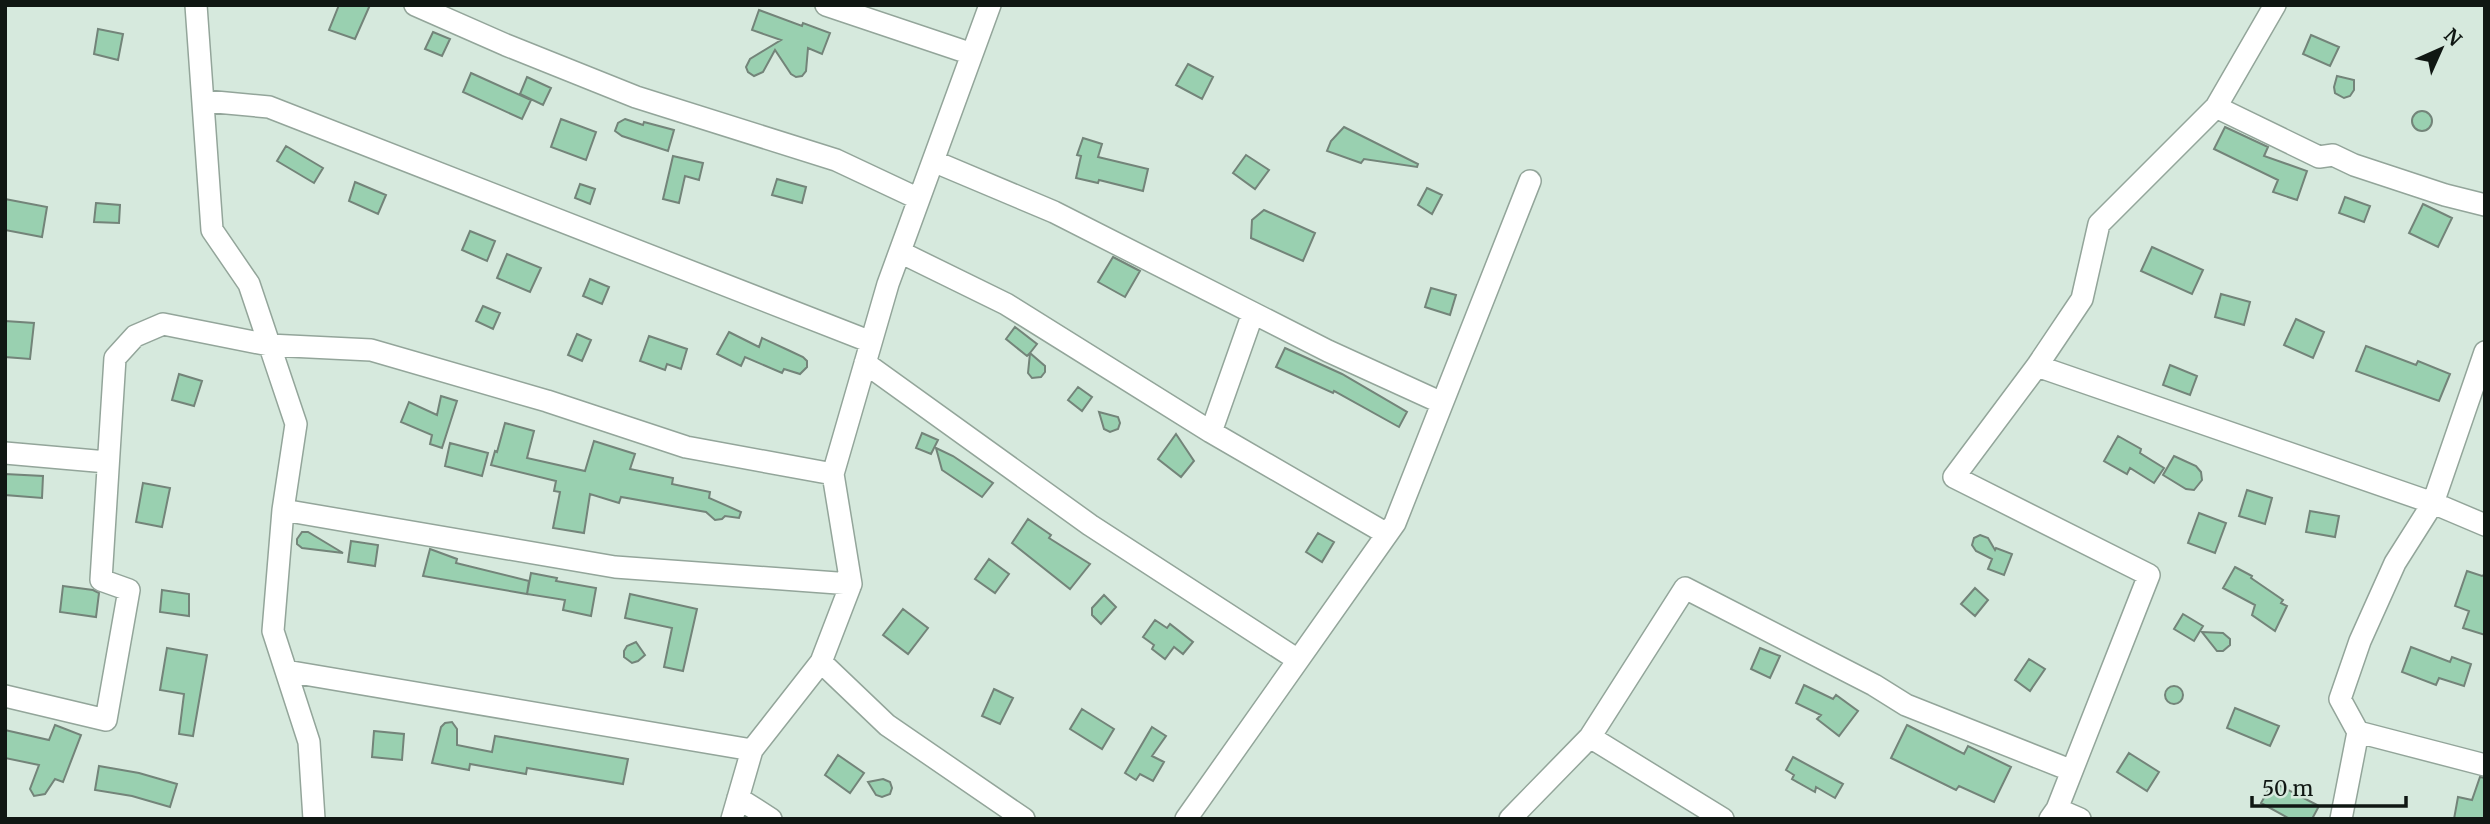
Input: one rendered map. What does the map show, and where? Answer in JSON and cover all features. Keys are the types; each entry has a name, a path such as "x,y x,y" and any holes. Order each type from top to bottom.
{"street":[{"path":"196,5 205,101 212,230 249,284 296,424 283,510 273,631 309,742 313,819"},
{"path":"415,5 636,97 836,160 919,199"},
{"path":"826,5 972,54"},
{"path":"732,819 752,750 821,662 851,584 832,474 900,252 990,5"},
{"path":"2080,819 2053,814 2149,575 1954,477 2037,366 2082,299 2099,224 2216,107 2275,5"},
{"path":"205,101 269,107 868,353 1090,525 1298,660"},
{"path":"2216,107 2319,157 2333,155 2354,165 2445,195 2485,205"},
{"path":"933,161 1054,212 1328,351 1443,403"},
{"path":"1186,819 1395,523 1530,181"},
{"path":"900,252 1006,304 1211,432 1387,534"},
{"path":"1211,432 1252,313"},
{"path":"5,696 106,720 128,590 102,580 115,358 135,336 163,324 269,345 371,350 547,401 686,447 832,474"},
{"path":"2341,819 2358,732 2340,699 2360,641 2395,563 2433,503 2485,352"},
{"path":"2037,366 2433,503 2485,525"},
{"path":"5,453 107,462"},
{"path":"283,510 615,567 851,584"},
{"path":"1510,819 1590,737 1685,588 1874,685 1906,705 2070,770"},
{"path":"821,662 887,725 1024,819"},
{"path":"286,671 752,750"},
{"path":"2358,732 2485,765"},
{"path":"1590,737 1723,819"},
{"path":"738,798 771,819"}],"building":[{"path":"339,5 370,5 355,39 329,30"},
{"path":"759,10 830,33 822,54 808,48 806,71 802,76 791,74 775,50 763,72 754,76 748,72 746,67 750,59 781,40 752,30"},
{"path":"98,29 123,34 118,60 94,54"},
{"path":"433,32 450,39 442,56 425,49"},
{"path":"2311,35 2339,47 2330,66 2303,54"},
{"path":"1188,64 1213,77 1202,99 1176,85"},
{"path":"471,73 531,100 522,119 463,92"},
{"path":"2337,76 2354,80 2354,90 2350,96 2344,98 2335,93"},
{"path":"527,77 551,88 543,105 520,94"},
{"path":"2422,111 2429,114 2432,121 2429,128 2422,131 2415,128 2412,121 2415,114"},
{"path":"561,119 596,132 586,160 551,147"},
{"path":"625,119 674,130 668,151 622,136 615,131 618,123"},
{"path":"1344,127 1418,164 1417,167 1364,159 1361,163 1327,151 1331,141"},
{"path":"2225,127 2268,147 2264,156 2307,171 2297,200 2273,192 2278,180 2214,149"},
{"path":"1083,138 1102,144 1098,157 1148,169 1143,191 1099,180 1098,183 1076,178 1081,156 1077,155"},
{"path":"286,146 323,168 314,183 277,161"},
{"path":"1246,155 1269,170 1255,189 1233,173"},
{"path":"673,156 703,163 699,180 685,176 679,203 663,199"},
{"path":"777,179 806,187 802,203 772,195"},
{"path":"355,182 386,195 378,214 349,201"},
{"path":"580,184 595,189 590,204 575,198"},
{"path":"1427,188 1442,195 1432,214 1418,205"},
{"path":"2345,197 2370,206 2364,222 2339,213"},
{"path":"5,199 47,207 42,237 5,230"},
{"path":"96,203 120,205 119,223 94,222"},
{"path":"2423,204 2452,218 2438,247 2409,233"},
{"path":"1264,210 1315,233 1303,261 1251,238 1252,220"},
{"path":"470,231 495,241 487,261 462,250"},
{"path":"2152,247 2203,270 2192,294 2141,271"},
{"path":"507,254 541,268 530,292 497,278"},
{"path":"1113,257 1140,271 1125,297 1098,282"},
{"path":"590,279 609,287 602,304 583,296"},
{"path":"1431,288 1456,295 1450,315 1425,307"},
{"path":"2221,294 2250,302 2244,325 2215,317"},
{"path":"483,306 500,313 493,329 476,321"},
{"path":"2296,319 2324,332 2313,358 2284,345"},
{"path":"5,321 34,323 30,359 5,357"},
{"path":"1015,327 1037,344 1027,356 1006,339"},
{"path":"729,332 759,347 762,338 803,357 807,361 807,367 800,374 784,369 782,373 745,357 741,366 717,354"},
{"path":"577,334 591,340 582,361 568,355"},
{"path":"649,336 687,349 681,369 667,364 665,370 640,361"},
{"path":"2366,346 2416,365 2418,361 2450,374 2439,401 2356,371"},
{"path":"1285,348 1342,374 1407,412 1399,427 1334,391 1333,393 1276,367"},
{"path":"1030,353 1045,366 1041,377 1032,378 1028,373"},
{"path":"2170,365 2197,376 2190,395 2163,385"},
{"path":"179,374 202,381 194,406 172,400"},
{"path":"1078,387 1092,397 1082,411 1068,400"},
{"path":"441,396 457,401 442,448 430,444 432,435 401,422 409,402 437,415"},
{"path":"1099,412 1118,417 1118,429 1110,432 1104,429"},
{"path":"505,423 534,431 527,458 585,471 594,441 635,454 630,469 673,478 672,484 710,492 709,498 741,512 739,518 725,516 715,520 706,512 621,497 619,503 590,494 584,533 553,528 560,492 554,491 556,481 491,465"},
{"path":"922,433 938,440 931,454 916,448"},
{"path":"1176,434 1194,461 1181,477 1158,459"},
{"path":"2118,436 2141,449 2140,453 2164,468 2154,483 2130,468 2127,474 2104,461"},
{"path":"450,443 488,453 482,476 445,466"},
{"path":"936,448 993,483 982,497 942,470"},
{"path":"2174,456 2196,466 2201,472 2202,480 2194,490 2186,489 2163,475"},
{"path":"5,474 43,476 42,498 5,495"},
{"path":"143,483 170,488 162,527 136,522"},
{"path":"2247,490 2272,498 2265,524 2239,516"},
{"path":"2310,511 2339,516 2335,537 2306,532"},
{"path":"2199,513 2226,523 2215,553 2188,543"},
{"path":"1028,519 1051,535 1049,538 1090,564 1070,589 1012,543"},
{"path":"302,532 308,532 343,553 302,548 297,544 297,539"},
{"path":"1318,533 1334,542 1322,562 1306,552"},
{"path":"1980,535 1988,538 1995,550 1996,548 2012,554 2004,575 1988,569 1992,559 1976,551 1972,545 1974,538"},
{"path":"351,541 378,545 375,566 348,562"},
{"path":"430,549 457,559 456,563 529,581 527,594 423,576"},
{"path":"989,559 1009,574 995,593 975,579"},
{"path":"2235,567 2252,576 2251,578 2283,600 2281,603 2287,606 2275,631 2252,615 2255,605 2223,588"},
{"path":"2467,571 2482,576 2485,574 2485,635 2463,628 2469,611 2455,606"},
{"path":"531,573 557,578 556,581 596,588 591,616 563,610 565,600 527,594"},
{"path":"63,586 99,593 96,617 60,612"},
{"path":"1975,588 1988,600 1975,616 1961,604"},
{"path":"162,590 189,594 189,616 160,612"},
{"path":"630,594 697,609 683,671 664,667 672,628 625,618"},
{"path":"1104,595 1116,607 1101,624 1092,615 1092,608"},
{"path":"903,609 928,628 908,654 883,635"},
{"path":"2183,614 2203,626 2194,641 2174,629"},
{"path":"1155,620 1167,628 1170,624 1193,642 1183,654 1174,647 1165,659 1152,649 1154,645 1143,637"},
{"path":"2202,632 2223,633 2230,639 2230,645 2223,651 2217,651"},
{"path":"636,642 645,655 632,663 624,657 624,651 627,646"},
{"path":"2411,647 2450,662 2452,657 2471,664 2464,686 2439,678 2436,685 2402,672"},
{"path":"167,648 207,655 193,736 179,734 184,694 160,690"},
{"path":"1760,648 1780,656 1770,678 1751,669"},
{"path":"2029,659 2045,669 2030,691 2015,680"},
{"path":"1804,685 1833,699 1836,695 1858,711 1839,736 1817,719 1821,715 1796,703"},
{"path":"2174,686 2180,689 2183,695 2180,701 2174,704 2168,701 2165,695 2168,689"},
{"path":"994,689 1013,698 1000,724 982,716"},
{"path":"2235,708 2279,726 2270,746 2227,728"},
{"path":"1082,709 1114,729 1102,749 1070,729"},
{"path":"452,722 457,729 457,745 492,752 495,736 628,759 623,784 527,768 526,774 470,764 469,770 432,763 441,727"},
{"path":"55,725 81,735 63,782 55,779 45,794 34,796 30,789 39,765 5,758 5,730 49,740"},
{"path":"1907,725 1964,754 1968,746 2011,767 1994,802 1959,786 1956,790 1891,758"},
{"path":"1152,727 1166,736 1152,756 1164,762 1153,781 1140,774 1136,780 1125,773"},
{"path":"374,731 404,734 402,760 372,757"},
{"path":"2129,753 2159,772 2147,791 2117,772"},
{"path":"838,755 864,773 850,793 825,775"},
{"path":"1793,757 1843,784 1835,798 1816,787 1815,792 1792,779 1794,775 1786,770"},
{"path":"99,766 139,773 177,784 170,807 132,796 95,790"},
{"path":"2480,777 2485,778 2485,819 2454,819 2458,797 2472,800"},
{"path":"883,779 890,782 892,788 890,794 882,797 876,795 868,782"},
{"path":"2273,782 2319,806 2312,819 2290,819 2261,803"}]}
